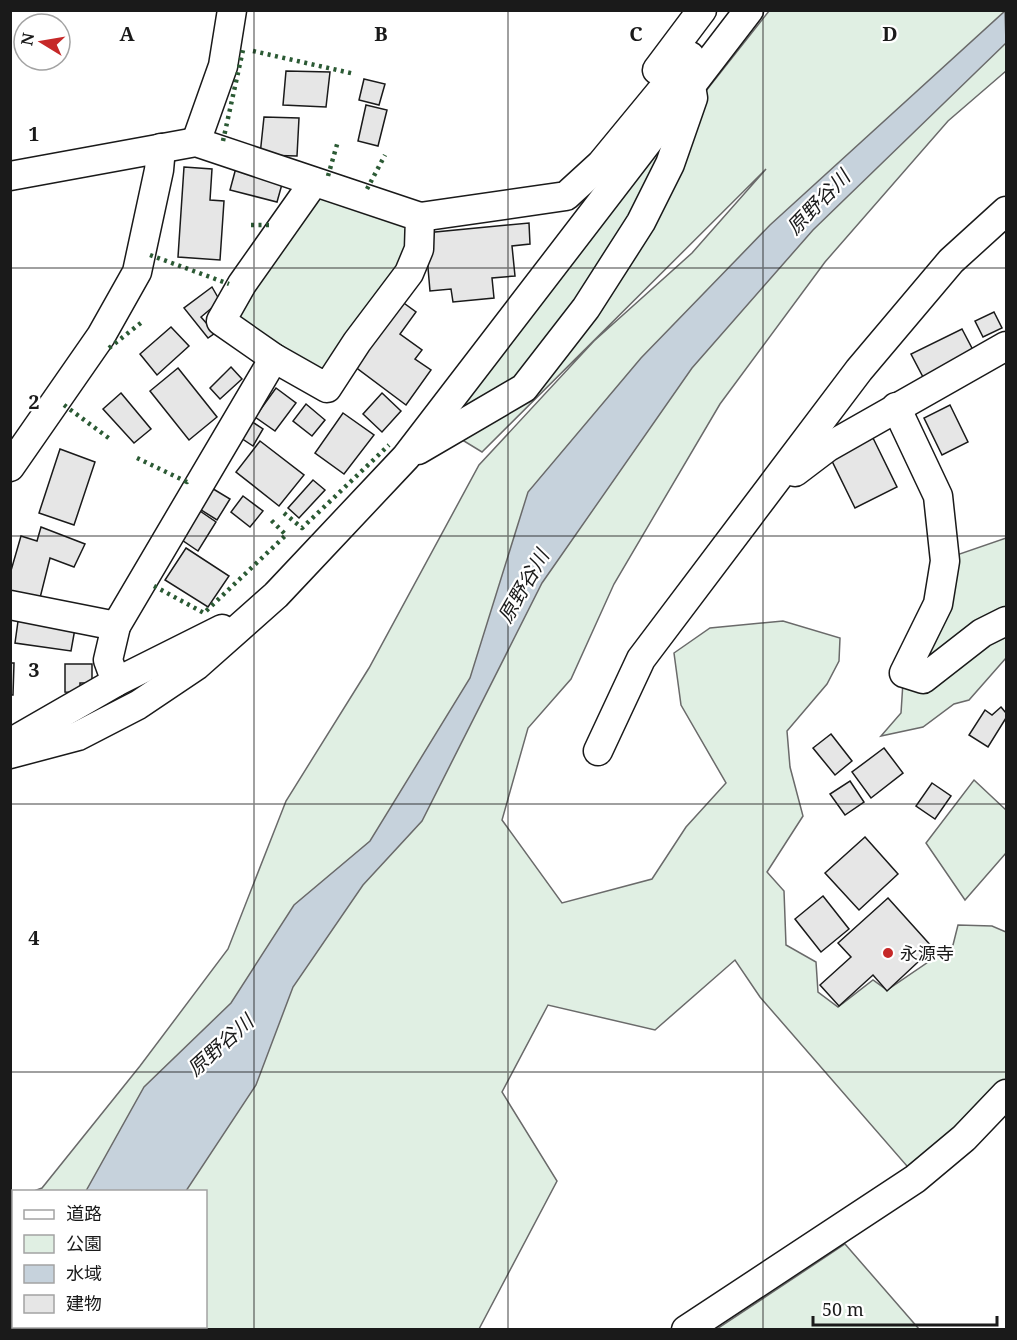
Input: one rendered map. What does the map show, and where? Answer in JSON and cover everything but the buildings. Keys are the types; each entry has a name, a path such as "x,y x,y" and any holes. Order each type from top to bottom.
{"street":[{"path":"196,142 223,66 232,10"},
{"path":"581,183 591,156 702,10"},
{"path":"10,176 196,142 420,217 566,196 601,164 699,46 737,10"},
{"path":"10,754 78,736 138,705 196,666 276,595 406,457 749,10"},
{"path":"406,457 524,388 586,308 641,222 670,164 693,98 691,86"},
{"path":"10,467 101,336 137,272 159,170 161,147"},
{"path":"314,182 242,284 221,321 274,358 327,388 357,342 409,273 419,249 420,217"},
{"path":"598,751 641,659 894,327 951,261 1006,211"},
{"path":"769,492 828,447 1006,346"},
{"path":"116,682 108,660 116,626 274,358"},
{"path":"896,407 938,496 945,561 938,604 904,673 923,679 982,633 1006,621"},
{"path":"10,605 116,626"},
{"path":"10,744 116,682 256,612"},
{"path":"686,1329 915,1179 964,1138 1006,1094"}],"green space":[{"path":"769,11 1006,11 1006,71 948,121 825,262 720,404 614,584 571,679 528,728 502,820 562,903 652,879 686,827 726,783 681,705 674,653 710,628 783,621 840,638 839,661 827,684 787,731 790,767 803,816 767,872 784,891 786,945 816,962 818,992 838,1007 873,980 887,990 953,945 958,925 992,926 1006,932 1006,1081 913,1173 760,997 735,960 655,1030 548,1005 502,1092 557,1181 479,1329 11,1329 10,1203 12,1202 12,1328 207,1328 207,1190 37,1190 42,1188 140,1066 228,949 286,801 369,668 479,465 594,341 692,253 766,169 482,452 441,427"},
{"path":"318,189 414,222 413,246 326,381 227,320"},
{"path":"1006,538 1006,658 969,700 954,704 923,727 881,736 901,713 903,682 945,559"},
{"path":"974,780 1006,810 1006,853 965,900 926,843"},
{"path":"845,1244 919,1329 717,1329"}],"water":[{"name":"原野谷川","path":"1005,11 1006,43 813,230 692,368 542,583 422,821 363,885 293,987 256,1085 187,1190 87,1190 144,1087 231,1003 294,905 370,841 470,678 528,492 641,358 770,225"}],"hedge":[{"path":"223,141 243,50"},
{"path":"253,51 355,74"},
{"path":"328,176 338,141"},
{"path":"367,189 385,155"},
{"path":"251,225 271,225"},
{"path":"150,255 229,284"},
{"path":"109,348 142,322"},
{"path":"64,405 110,439"},
{"path":"284,513 302,528 389,445"},
{"path":"137,458 187,482 188,480"},
{"path":"154,586 204,613 286,535 270,519"}],"place":[{"name":"永源寺","path":"888,953"}]}
